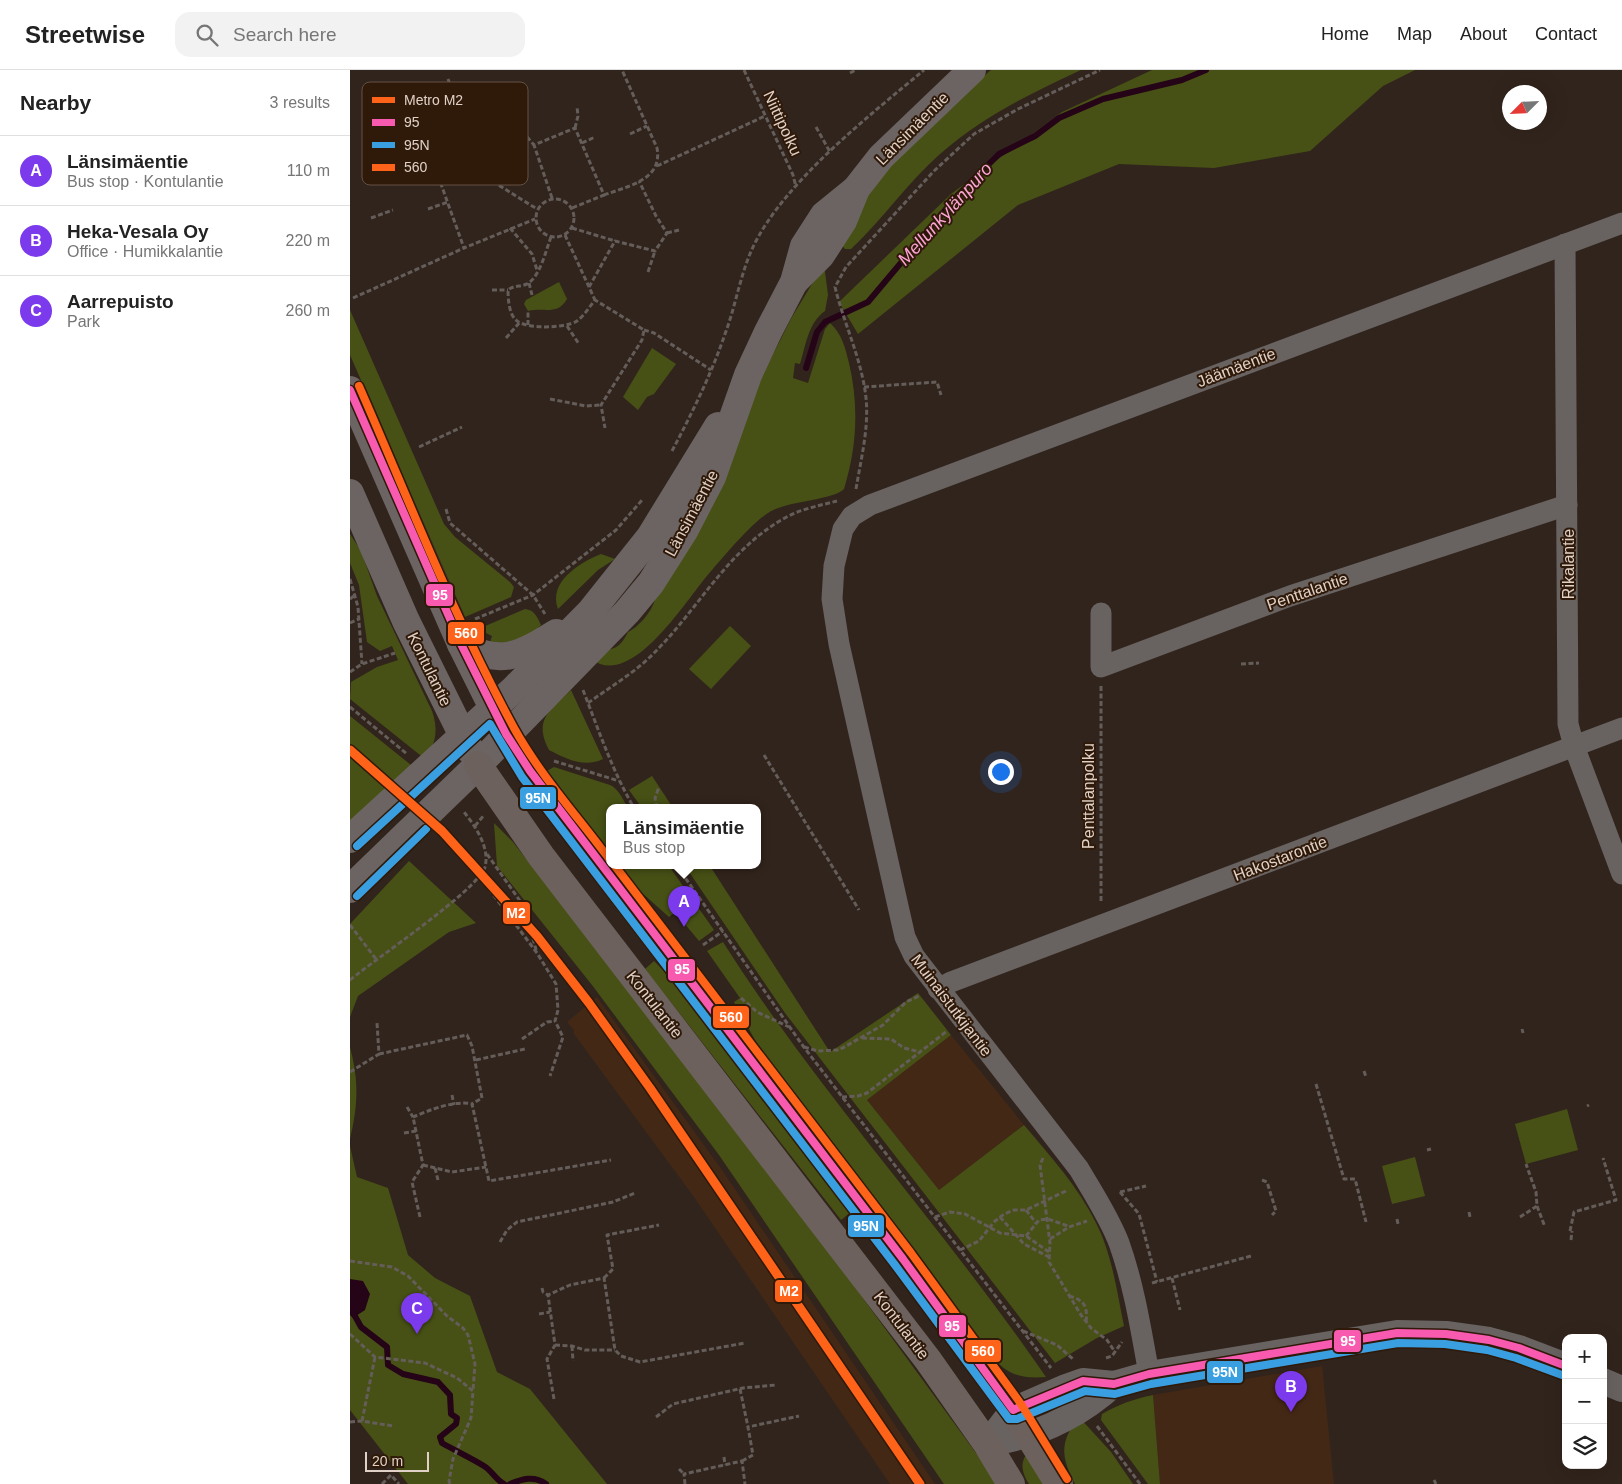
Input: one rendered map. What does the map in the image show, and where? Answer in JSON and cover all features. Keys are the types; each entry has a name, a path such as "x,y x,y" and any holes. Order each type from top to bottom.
{"main road":[{"name":"Länsimäentie","path":"350,888 478,765 506,734 627,612 684,531 712,477 748,376 794,282 822,255 843,221 856,189 880,157 972,70"},
{"name":"Länsimäentie","path":"350,839 492,708 591,612 650,537 748,376"},
{"path":"350,390 461,644 506,734 530,771 903,1259 1013,1410 1060,1484"},
{"name":"Kontulantie","path":"350,493 406,621 478,765 541,856 922,1352 987,1444 1011,1484"},
{"path":"461,644 478,655 507,656 530,649 591,612"}],"street":[{"name":"Jäämäentie","path":"853,506 870,505 1622,223"},
{"name":"Rikalantie","path":"1566,244 1568,724 1574,746 1622,874"},
{"name":"Penttalantie","path":"1101,667 1290,596 1568,505"},
{"name":"Muinaistutkijantie","path":"853,506 843,529 831,585 839,644 898,913 914,956 1060,1144 1086,1180 1106,1216 1119,1243 1131,1285 1149,1374"},
{"path":"1101,613 1101,667"},
{"name":"Hakostarontie","path":"938,989 950,982 1622,728"},
{"path":"987,1444 1013,1410 1083,1381 1114,1384 1149,1374 1397,1333 1446,1334 1489,1340 1520,1348 1562,1364"},
{"path":"1607,1383 1622,1389"},
{"path":"987,1444 1030,1435 1095,1401 1114,1384"}],"path":[{"path":"622,70 657,148 659,158 657,167"},
{"name":"Niittipolku","path":"744,70 793,175 796,188"},
{"path":"850,73 856,70"},
{"path":"667,460 711,370 754,246 774,214 796,188 852,130 924,70"},
{"path":"853,506 866,428 864,387 835,287 846,267 934,171 974,134 1018,109 1100,70"},
{"path":"577,108 578,116 575,128 604,195"},
{"path":"572,208 639,181 657,167 765,116"},
{"path":"630,134 647,126"},
{"path":"816,127 830,152"},
{"path":"534,145 575,128"},
{"path":"582,143 595,137"},
{"path":"528,138 534,145 552,198"},
{"path":"639,181 656,216 668,233"},
{"path":"442,185 464,248"},
{"path":"498,185 537,209"},
{"path":"552,198 564,200 572,208 574,218 572,228 565,235 551,237 540,231 535,219 537,209 541,204 552,198"},
{"path":"428,210 448,202"},
{"path":"371,218 393,210"},
{"path":"352,298 510,228 535,219"},
{"path":"510,228 532,254 537,271"},
{"path":"572,228 655,251"},
{"path":"648,272 655,251 668,233 679,230"},
{"path":"565,235 595,300 644,330 654,333 711,370"},
{"path":"492,290 508,290 513,286 529,283 537,271 551,237"},
{"path":"589,287 614,241"},
{"path":"529,283 532,295"},
{"path":"508,290 508,301 515,320 528,325 566,326 579,320 595,300"},
{"path":"528,311 528,325"},
{"path":"506,338 520,322"},
{"path":"566,326 579,344"},
{"path":"605,428 601,405 642,340 644,330"},
{"path":"864,387 937,382 941,395"},
{"path":"550,399 586,406 601,405"},
{"path":"419,447 462,427"},
{"path":"475,620 533,595 616,530 646,495"},
{"path":"632,804 618,781 596,728 588,703 655,652 725,566 767,529 784,518 808,507 835,502"},
{"path":"446,508 450,523 533,595 547,616"},
{"path":"350,579 359,619 362,664"},
{"path":"350,600 355,595"},
{"path":"350,623 359,619"},
{"path":"351,672 362,664 395,653"},
{"path":"1241,664 1259,663"},
{"name":"Penttalanpolku","path":"1101,667 1101,926"},
{"path":"350,707 414,760"},
{"path":"764,755 858,910"},
{"path":"550,760 576,766 618,781"},
{"path":"656,804 655,798 659,787"},
{"path":"475,826 487,854 525,908 537,953"},
{"path":"350,980 452,903 480,877 487,854"},
{"path":"678,869 803,1046 1055,1372"},
{"path":"480,877 537,953 556,984 558,1010 555,1022 563,1037 550,1076"},
{"path":"350,925 376,959"},
{"path":"703,945 723,931"},
{"path":"803,1046 818,1051 834,1051 883,1026 906,1002 938,989"},
{"path":"741,998 757,1012 790,1028"},
{"path":"377,1022 379,1054"},
{"path":"522,1039 547,1022 555,1022"},
{"path":"842,1097 858,1096 866,1093 953,1027"},
{"path":"350,1072 379,1054 467,1035 476,1060 482,1098 472,1104 465,1102 413,1118"},
{"path":"860,1038 891,1039 904,1048 921,1052"},
{"path":"476,1060 525,1049"},
{"path":"1364,1071 1366,1077"},
{"path":"1316,1084 1344,1179 1355,1179 1366,1222"},
{"path":"452,1095 454,1105"},
{"path":"472,1104 489,1181 611,1160"},
{"path":"407,1108 413,1118 423,1165 412,1182 420,1217"},
{"path":"404,1134 416,1131"},
{"path":"1060,1144 1045,1154 1040,1166 1048,1219 1049,1257 1054,1273 1086,1322 1107,1340 1115,1352"},
{"path":"1571,1240 1574,1212 1616,1200 1603,1158"},
{"path":"1526,1164 1536,1192 1537,1206 1545,1227"},
{"path":"423,1165 452,1172 486,1167"},
{"path":"435,1168 438,1180"},
{"path":"960,1250 979,1241 1000,1217 1014,1210 1026,1210 1086,1180"},
{"path":"1262,1180 1267,1182 1273,1195 1276,1210 1272,1215"},
{"path":"1114,1194 1146,1186"},
{"path":"1120,1192 1140,1214 1158,1282"},
{"path":"500,1242 507,1230 517,1222 613,1202 635,1193"},
{"path":"1520,1217 1537,1206"},
{"path":"1026,1210 1036,1223"},
{"path":"935,1217 950,1212 965,1214 1000,1233 1026,1236 1048,1252"},
{"path":"1050,1240 1069,1227 1106,1216"},
{"path":"1000,1217 1024,1244 1049,1257"},
{"path":"1026,1236 1036,1223 1048,1219 1069,1227"},
{"path":"1397,1219 1398,1224"},
{"path":"548,1295 570,1285 604,1278 614,1269 607,1235 659,1225"},
{"path":"1144,1285 1251,1256"},
{"path":"350,1261 392,1267 408,1276 435,1305 463,1328 468,1335 475,1364 471,1418 453,1459 450,1484"},
{"path":"587,1275 588,1281"},
{"path":"604,1278 615,1350 621,1356 640,1362 745,1343"},
{"path":"1172,1278 1180,1310"},
{"path":"542,1288 543,1292 548,1295 555,1345 547,1359 554,1399"},
{"path":"1069,1296 1082,1301 1086,1306 1086,1322"},
{"path":"539,1314 551,1312"},
{"path":"1023,1331 1057,1346 1076,1362"},
{"path":"350,1334 375,1357 411,1360 442,1370 473,1391"},
{"path":"555,1345 572,1346 585,1350 615,1350"},
{"path":"572,1346 573,1360"},
{"path":"362,1421 375,1357"},
{"path":"656,1417 673,1404 740,1389 776,1385"},
{"path":"684,1474 742,1461 752,1455 740,1389"},
{"path":"748,1427 799,1416"},
{"path":"350,1422 362,1421 393,1426"},
{"path":"1095,1424 1140,1484"},
{"path":"724,1456 725,1465"},
{"path":"742,1461 745,1484"},
{"path":"679,1469 684,1474 685,1484"},
{"path":"382,1484 391,1475 399,1484"}],"shaded area":[{"path":"597,997 722,1170 935,1484 890,1484 694,1197 574,1034 574,1030 567,1022"},
{"path":"951,1035 1024,1125 939,1190 867,1100"},
{"path":"350,1279 363,1281 370,1294 365,1310 353,1318 350,1315"},
{"path":"1322,1366 1334,1484 1160,1484 1153,1395"}],"green space":[{"path":"991,70 1081,70 990,117 957,140 928,165 851,249 845,249 840,243 870,193 887,171 926,128"},
{"path":"1152,70 1415,70 1383,86 1310,151 1214,168 1119,164 1018,205 858,334 839,302 951,194 1062,112"},
{"path":"824,264 828,295 825,311 811,328 800,364 795,363 793,378 808,383 825,329 830,323 840,336 844,346 854,395 854,442 844,489 829,496 786,505 768,513 739,540 712,570 674,618 641,652 624,662 607,665 591,659 603,651 619,645 628,632 641,622 652,607 727,462 763,374 792,317"},
{"path":"559,282 567,299 563,304 550,310 528,311 524,304 526,300"},
{"path":"350,310 444,524 455,537 510,582 514,587 511,597 465,617 350,355"},
{"path":"652,348 676,364 654,394 647,397 638,410 623,397"},
{"path":"350,534 361,551 377,596 432,711 436,729 432,747 425,759 350,699 351,682 377,667 398,660 392,646 380,651 367,642 359,585 350,563"},
{"path":"601,554 615,559 598,570 558,609 557,590 561,582 575,568"},
{"path":"525,609 533,612 541,625 524,639 506,643 490,642 492,636 478,629"},
{"path":"730,626 751,646 711,689 689,669"},
{"path":"571,690 603,759 596,762 589,763 569,759 549,750 544,740 543,723 546,716"},
{"path":"350,716 411,765 350,832"},
{"path":"554,767 610,785 616,789 626,804 606,804 606,852 547,771"},
{"path":"652,776 670,804 639,804 629,790"},
{"path":"494,823 513,842 808,1223 984,1464 996,1484 944,1484 719,1155 592,985 497,866"},
{"path":"409,861 476,923 449,932 358,996 350,1017 350,924"},
{"path":"619,869 671,869 714,930 699,941 675,912 669,917"},
{"path":"687,869 712,869 830,1052 918,993 951,1035 867,1100 939,1190 1024,1125 1081,1196 1102,1235 1110,1260 1124,1326 1097,1338 1055,1363 785,1013"},
{"path":"723,942 800,1054 966,1268 1046,1377 1029,1377 1015,1374 1003,1367 990,1355 765,1058 734,1002 740,998 707,951"},
{"path":"654,961 671,978 851,1212 841,1220 645,969"},
{"path":"350,1047 355,1071 356,1093 355,1115 350,1139"},
{"path":"1567,1109 1578,1150 1526,1164 1515,1124"},
{"path":"350,1146 357,1177 388,1188 408,1255 435,1278 470,1296 497,1372 530,1389 607,1484 408,1484 350,1410"},
{"path":"1415,1157 1425,1196 1392,1204 1382,1166"},
{"path":"1153,1395 1160,1484 1148,1484 1101,1420 1102,1414 1114,1407"},
{"path":"1079,1417 1111,1452 1133,1484 1075,1484 1067,1466 1064,1450 1068,1434"},
{"path":"1027,1454 1047,1484 1029,1484 1023,1469 1023,1461"}],"waterway":[{"name":"Mellunkylänpuro","path":"806,368 817,332 825,322 868,302 958,195 999,154 1035,136 1059,118 1103,99 1182,80 1206,70"},
{"path":"350,1307 361,1327 387,1347 388,1365 403,1374 438,1382 450,1395 451,1414 457,1418 456,1424 440,1437 442,1443 484,1466 504,1484"},
{"path":"510,1484 524,1479 542,1481 546,1484"}],"metro line":[{"name":"M2","path":"350,750 442,831 537,936 589,1003 650,1088 920,1484"}],"transit line":[{"name":"560","path":"359,386 471,644 514,728 547,779 606,855"},
{"name":"95","path":"350,390 461,644 506,734 530,771 903,1259 1013,1410 1083,1381 1114,1384 1149,1374 1397,1333 1446,1334 1489,1340 1519,1348 1562,1364"},
{"name":"95N","path":"357,846 490,724 522,777 895,1265 1009,1419 1017,1419 1085,1391 1115,1394 1151,1384 1398,1343 1445,1344 1487,1350 1516,1358 1562,1375"},
{"name":"95N","path":"357,896 426,829"},
{"name":"560","path":"617,869 911,1253 1021,1404 1067,1479"}],"place":[{"name":"Länsimäentie","path":"684,927"},
{"name":"Aarrepuisto","path":"417,1334"},
{"name":"Heka-Vesala Oy","path":"1291,1412"}]}
